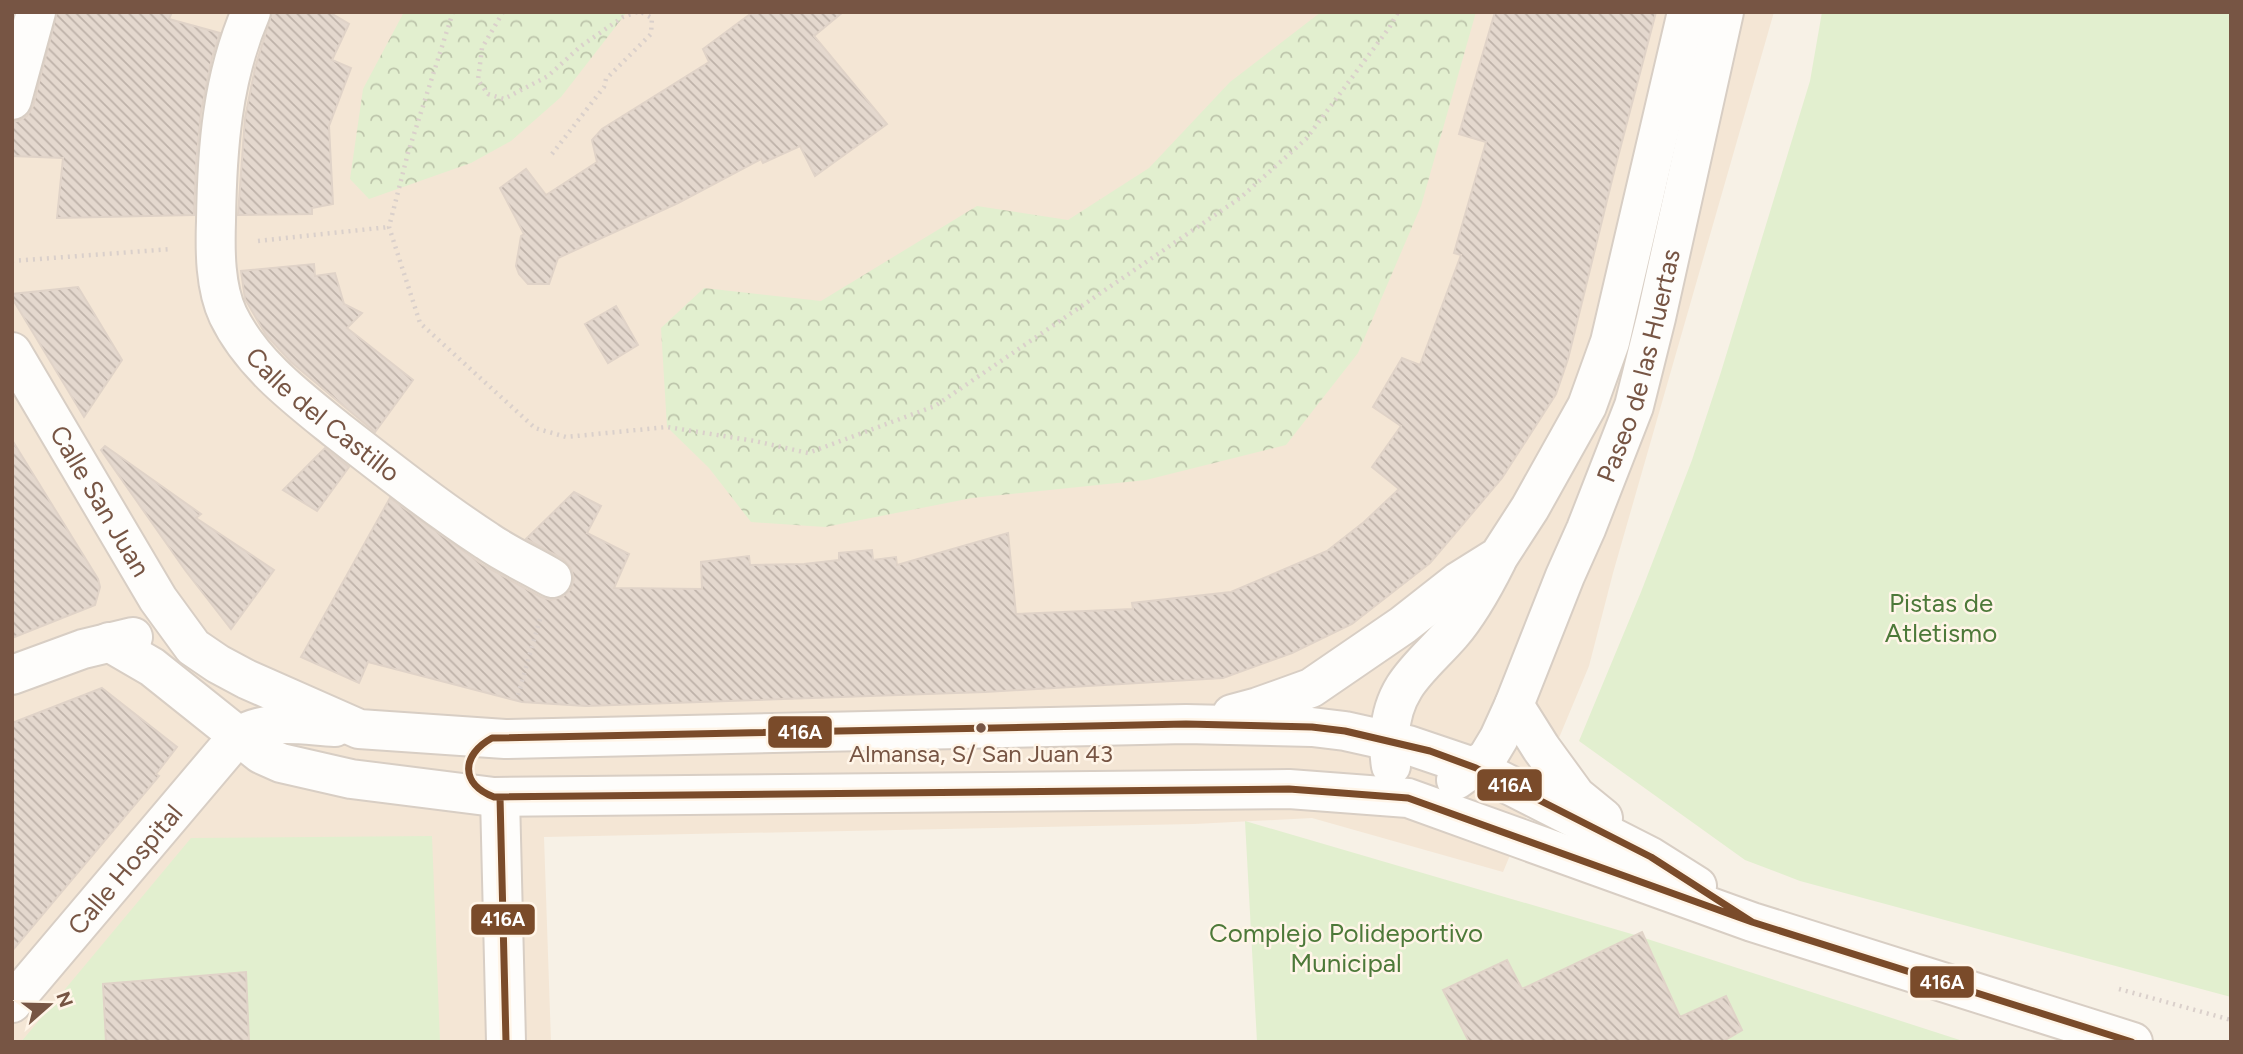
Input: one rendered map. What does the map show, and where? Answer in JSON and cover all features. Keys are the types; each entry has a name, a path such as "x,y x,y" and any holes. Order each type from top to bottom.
{"street":[{"path":"12,100 36,12"},
{"name":"Calle del Castillo","path":"251,12 240,41 222,112 216,178 215,246 227,313 248,348 263,365 328,422 447,514 552,578"},
{"name":"Paseo de las Huertas","path":"1687,12 1610,342 1587,407 1474,603 1452,632 1408,679 1391,717 1389,741 1392,772 1408,798 1451,783 1487,758 1514,705 1564,576 1586,529 1633,406 1656,318 1724,12"},
{"name":"Calle San Juan","path":"12,352 158,599 193,647"},
{"name":"Paseo de las Huertas","path":"1186,724 1258,707 1311,688 1403,625 1459,581 1499,556"},
{"name":"Calle San Juan","path":"12,675 109,642 146,635 160,636 193,647 246,679 359,729"},
{"path":"109,642 152,667 261,754 281,764 351,779 494,796 1289,789 1408,798 1752,922 2133,1042"},
{"path":"1514,705 1541,748 1577,796 1651,857 1752,922"},
{"name":"Calle San Juan","path":"238,736 256,727 273,724 498,738 1186,724 1312,727 1345,731 1430,751 1476,768 1651,857"},
{"name":"Calle Hospital","path":"12,1003 238,736"},
{"path":"494,796 473,784 468,765 475,747 482,741 498,738"},
{"path":"494,796 506,1042"}],"path":[{"path":"453,12 408,153 389,227 420,323 535,428 566,437 667,427 755,440 808,453 935,406 1240,198 1306,139 1398,12"},
{"path":"503,12 482,48 478,80 488,94 504,99 548,76 580,46 623,17 639,12 652,18 651,34 606,79 604,87 552,154"},
{"path":"12,261 215,246 389,227"},
{"path":"498,738 552,578"},
{"path":"2111,987 2231,1020"}],"shaded area":[{"path":"12,12 1774,12 1613,573 1589,666 1503,872 1312,818 1194,824 544,837 551,1042 12,1042"}],"green space":[{"path":"404,12 627,12 561,97 511,141 471,163 369,199 350,179 363,89"},
{"path":"1321,12 1476,12 1421,206 1358,353 1286,445 1146,480 972,498 825,527 751,522 709,468 667,427 661,328 704,288 821,301 977,206 1068,220 1149,168 1230,82"},
{"name":"Pistas de Atletismo","path":"1822,12 2231,12 2231,997 1800,881 1745,860 1579,741 1692,460 1810,81"},
{"name":"Complejo Polideportivo Municipal","path":"1245,821 1635,935 1966,1042 1257,1042"},
{"path":"432,836 440,1042 21,1042 191,838"}],"building":[{"path":"57,12 172,12 169,19 220,33 201,112 194,215 57,218 63,158 12,156 12,121 27,116 33,106"},
{"path":"272,12 329,12 349,24 332,60 351,68 329,126 333,204 312,208 312,214 238,215 245,118 255,68"},
{"path":"753,12 843,12 814,36 887,124 815,176 800,146 763,163 761,159 678,203 558,258 549,284 528,284 516,266 521,236 524,234 500,188 526,169 546,195 597,162 592,140 602,129 709,62 703,49"},
{"path":"1495,12 1656,12 1568,359 1556,394 1502,478 1430,563 1352,624 1292,653 1223,678 985,692 586,706 522,702 368,662 359,683 301,657 390,498 483,565 551,600 562,597 571,589 574,579 571,568 563,559 526,539 574,492 601,506 587,533 629,554 614,588 702,589 701,562 749,556 750,565 804,564 839,560 839,553 872,550 873,560 896,557 897,565 1008,533 1016,614 1133,609 1132,603 1231,592 1327,551 1364,522 1399,489 1372,467 1401,426 1373,407 1402,358 1420,365 1461,255 1454,253 1486,142 1459,134"},
{"path":"314,264 315,276 335,273 344,304 362,313 347,328 413,380 375,432 291,362 266,335 245,299 241,271"},
{"path":"78,287 122,360 84,417 12,298 12,294"},
{"path":"616,306 638,345 608,363 585,324"},
{"path":"12,440 98,579 100,587 95,605 12,638"},
{"path":"105,446 201,514 196,518 274,570 231,629 185,570 101,450"},
{"path":"325,448 349,467 317,511 283,490"},
{"path":"102,688 177,747 156,774 159,776 12,951 12,723"},
{"path":"1642,932 1680,1017 1726,996 1742,1030 1722,1042 1469,1042 1443,990 1507,960 1522,989"},
{"path":"246,972 249,1042 106,1042 103,984"}],"transit line":[{"name":"416A","path":"1186,724 1312,727 1345,731 1430,751 1476,768 1651,857 1752,922 1408,798 1289,789 494,797 475,785 469,769 474,753 492,738 1186,724"},
{"name":"416A","path":"500,797 506,1042"},
{"name":"416A","path":"1752,922 2132,1042"}],"place":[{"name":"Almansa, S/ San Juan 43","path":"981,728"}]}
